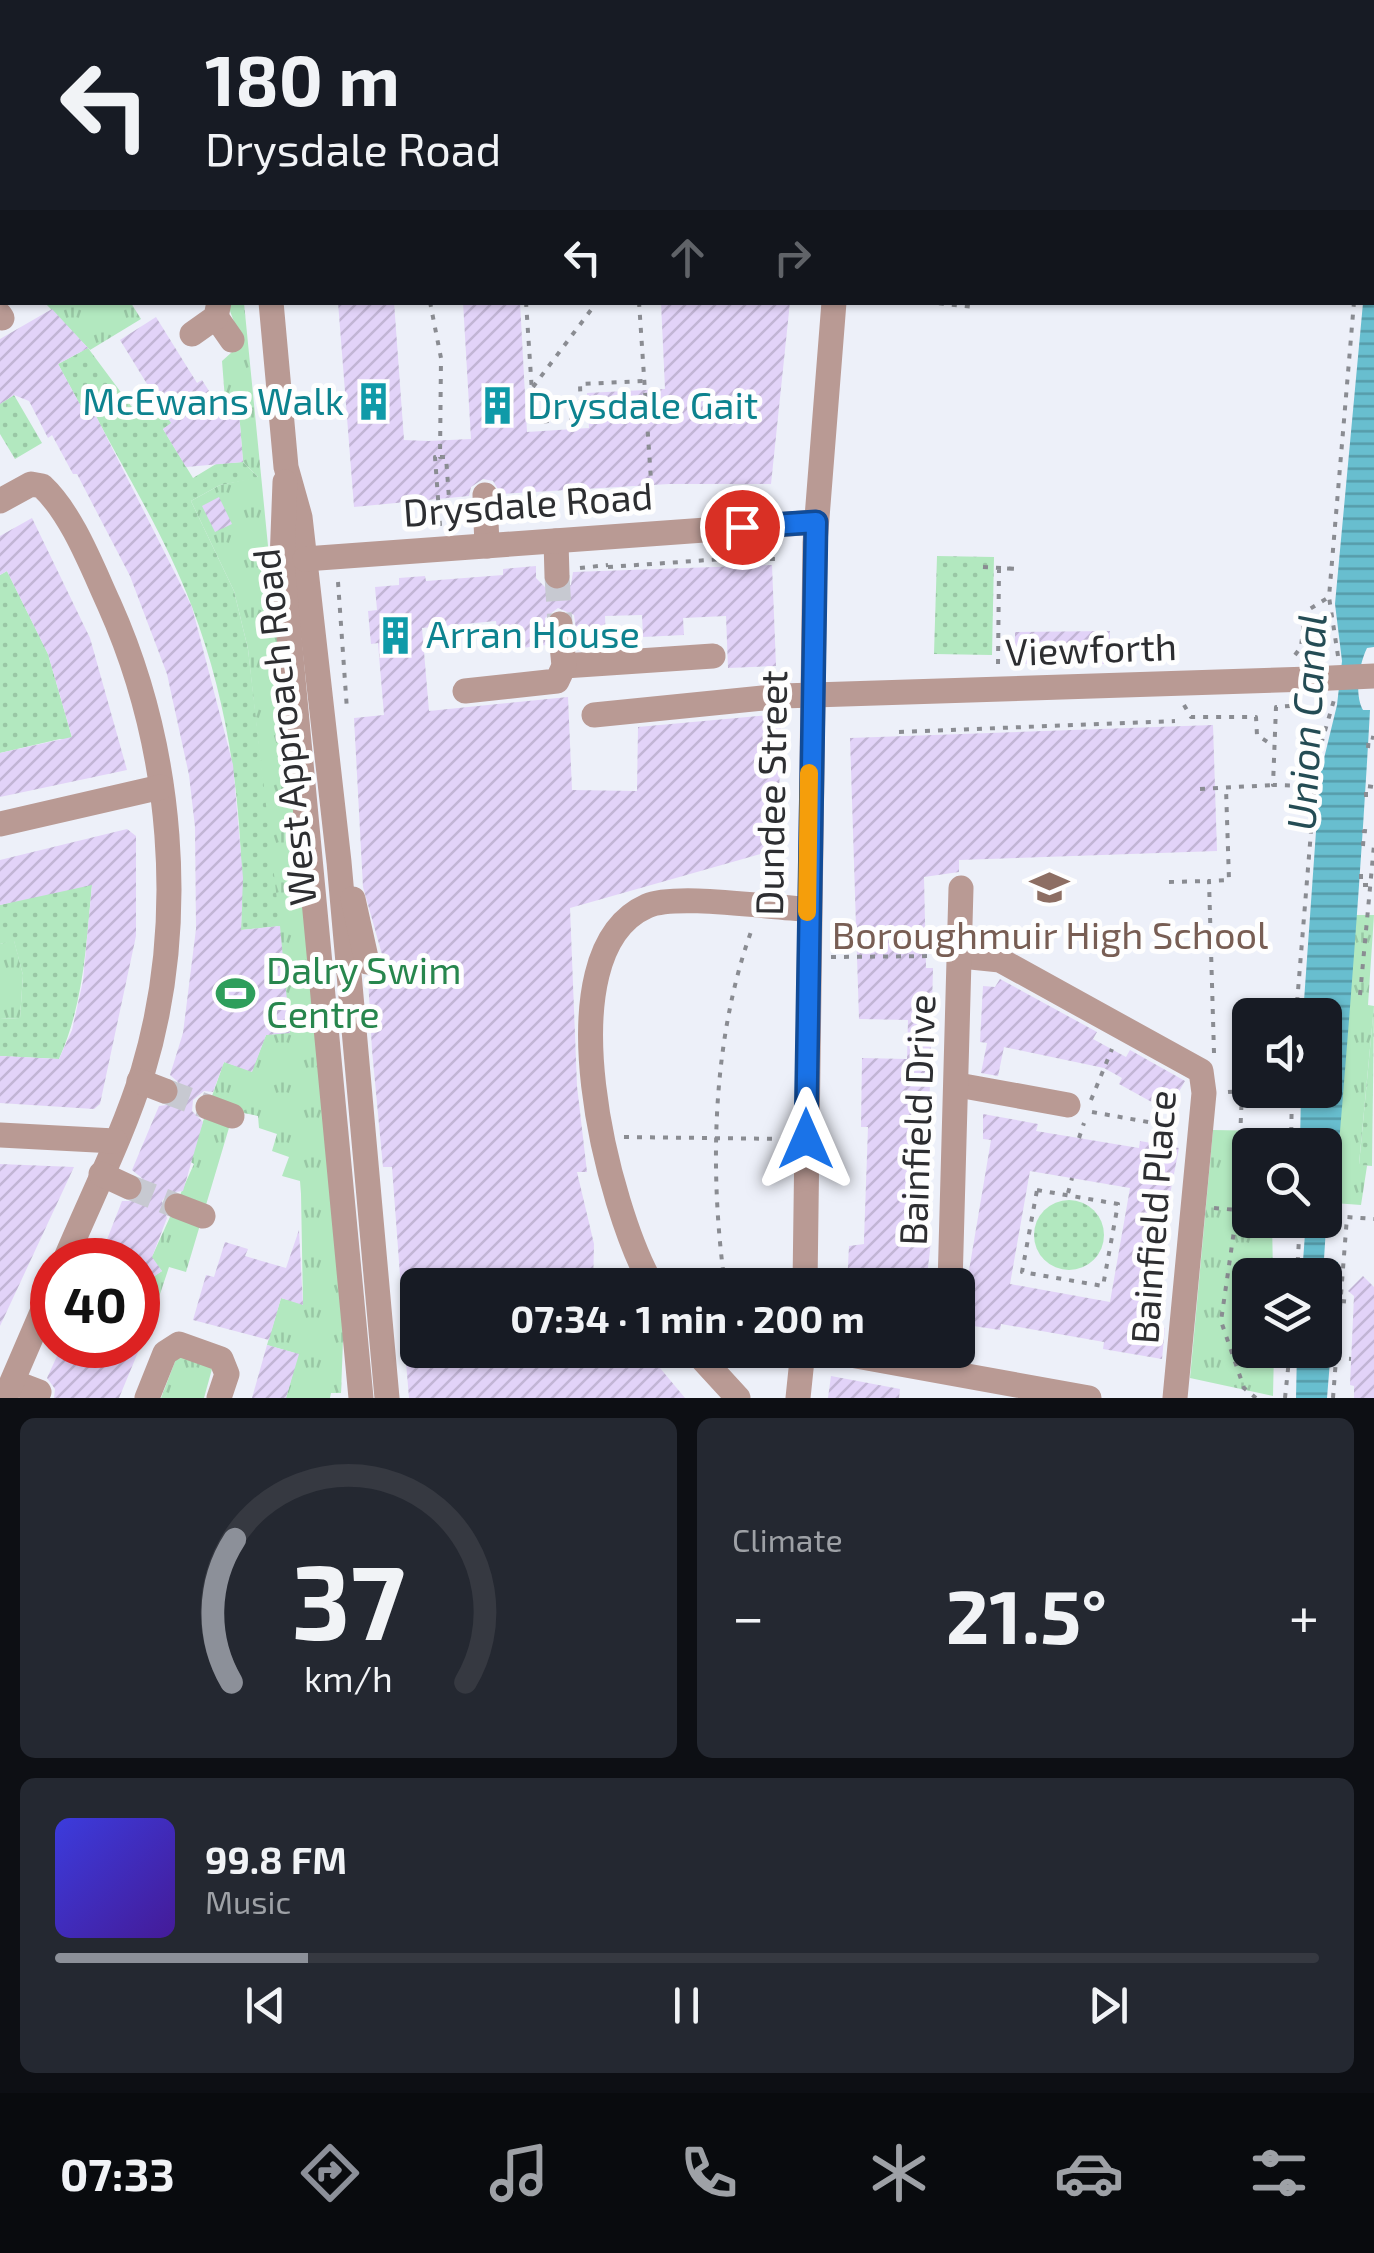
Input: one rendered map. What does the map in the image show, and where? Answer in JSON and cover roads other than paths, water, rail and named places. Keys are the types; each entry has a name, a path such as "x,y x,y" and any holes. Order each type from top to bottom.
{"street":[{"name":"West Approach Road","path":"271,305 286,467 282,562 361,1398"},
{"name":"Dundee Street","path":"805,1268 806,957 816,522 834,305"},
{"path":"192,334 218,310 232,340"},
{"name":"West Approach Road","path":"286,467 316,559 352,1034 388,1398"},
{"path":"0,501 37,484 50,494 110,609 136,680 161,787 168,859 166,943 157,1011 139,1081 74,1238"},
{"path":"485,495 487,546"},
{"name":"Drysdale Road","path":"316,559 816,522"},
{"path":"556,541 557,576"},
{"path":"465,691 557,682 564,666 560,624"},
{"path":"564,666 713,656"},
{"name":"Viewforth","path":"594,715 782,696 1323,682 1374,676"},
{"path":"0,824 161,787"},
{"path":"338,862 358,914 367,962"},
{"name":"Bainfield Drive","path":"951,1268 961,888"},
{"path":"644,1268 616,1206 602,1137 593,1060 596,992 614,937 636,912 658,902 807,909"},
{"name":"Bainfield Place","path":"960,956 1000,960 1202,1071 1200,1150 1176,1398"},
{"path":"352,1034 369,1000"},
{"path":"139,1081 165,1090"},
{"path":"958,1085 1068,1106"},
{"path":"0,1135 116,1140"},
{"path":"101,1174 130,1187"},
{"path":"177,1206 203,1216"},
{"path":"30,1341 9,1390 39,1392"},
{"path":"147,1398 165,1354 179,1344 221,1359 227,1374 219,1398"},
{"path":"710,1368 738,1398"},
{"path":"798,1398 801,1368"},
{"path":"971,1368 1090,1398"}],"water":[{"path":"1363,305 1374,305 1374,647 1367,648 1359,679 1360,703 1363,710 1370,710 1342,1104 1342,998 1304,998 1320,775 1337,705 1342,661 1335,604"},
{"path":"1301,1108 1342,1108 1340,1128 1300,1128"},
{"path":"1305,1238 1325,1238 1324,1258 1303,1258"},
{"path":"1297,1368 1329,1368 1327,1398 1296,1398"}],"tunnel":[{"path":"557,576 560,624"},
{"path":"165,1091 208,1107"},
{"path":"129,1187 177,1206"}],"place":[{"name":"McEwans Walk","path":"374,402"},
{"name":"Drysdale Gait","path":"497,406"},
{"name":"Arran House","path":"396,635"},
{"name":"Boroughmuir High School","path":"1050,887"},
{"name":"Dalry Swim Centre","path":"236,993"}],"water label":[{"name":"Union Canal","path":"1307,722"}]}
